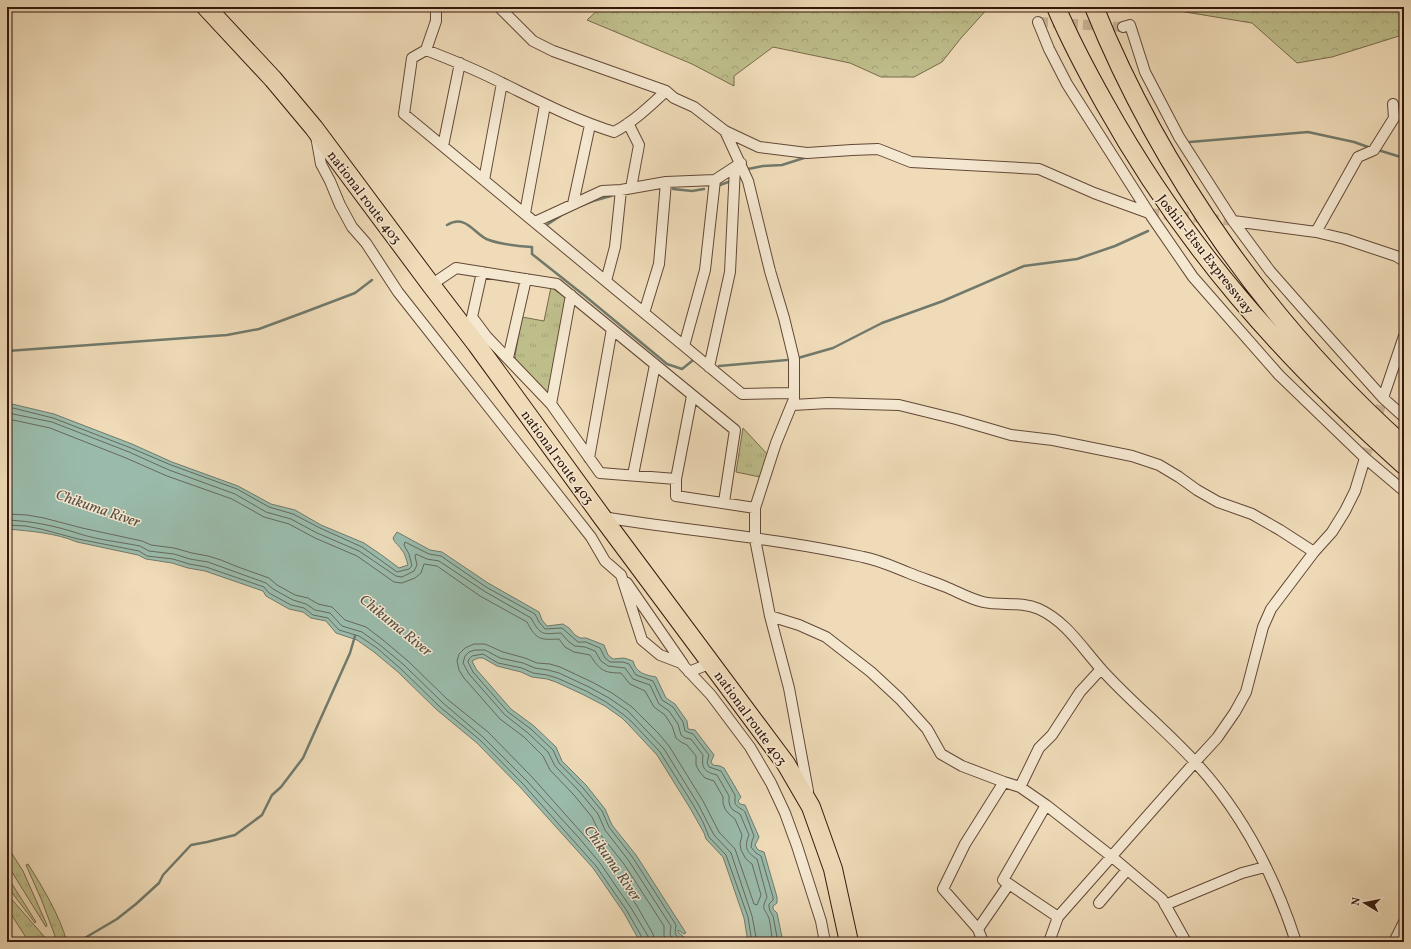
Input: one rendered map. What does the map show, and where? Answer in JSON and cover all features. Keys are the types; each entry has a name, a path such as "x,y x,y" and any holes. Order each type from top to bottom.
{"highway":[{"name":"national route 403","path":"206,7 273,79 314,128 482,352 602,517 786,764 811,807 833,869 849,942"},
{"name":"Joshin-Etsu Expressway","path":"1056,7 1077,53 1119,130 1139,164 1185,230 1235,295 1290,356 1354,420 1404,465"},
{"name":"Joshin-Etsu Expressway","path":"1094,7 1115,57 1153,131 1197,204 1220,238 1267,300 1320,362 1346,390 1404,446"}],"street":[{"path":"436,7 436,21 426,50 412,58 404,114 742,394 793,393"},
{"path":"499,7 533,40 553,52 666,91 674,98 694,107 725,131 759,147 807,153 878,149 910,162 1039,169 1094,193 1149,213"},
{"path":"1038,22 1049,49 1067,84 1149,213 1193,277 1274,369 1314,410 1365,458 1404,491"},
{"path":"1123,27 1130,25 1145,72 1179,137 1233,221 1276,277 1383,398 1404,417"},
{"path":"426,50 460,63 545,105 590,125 614,132 648,108 666,91"},
{"path":"443,146 460,63"},
{"path":"484,180 502,83"},
{"path":"1316,232 1358,157 1374,150 1394,118 1393,104"},
{"path":"525,214 545,105"},
{"path":"606,281 615,247 626,189 639,145 628,123"},
{"path":"573,204 590,125"},
{"path":"314,128 321,164 352,227 366,243 407,304 591,537 606,561 621,576 687,670"},
{"path":"725,131 738,165 748,181 770,271 794,358 793,405 776,443 755,508 755,539 770,616 789,688 811,807"},
{"path":"535,222 602,191 626,189 666,182 715,180 738,165"},
{"path":"709,367 730,272 738,165"},
{"path":"684,346 705,270 715,180"},
{"path":"644,313 659,264 666,182"},
{"path":"1233,221 1316,232 1345,239 1396,256 1404,261"},
{"path":"431,286 456,268 557,284 735,430 724,502"},
{"path":"482,272 472,317 487,337 552,404 600,473 676,479"},
{"path":"508,358 526,279"},
{"path":"552,404 571,295"},
{"path":"589,458 612,329"},
{"path":"1383,398 1404,336"},
{"path":"633,475 655,365"},
{"path":"692,396 676,479 676,496 724,502 755,508"},
{"path":"793,405 900,405 1011,435 1053,440 1132,456 1159,465 1180,476 1197,490 1218,502 1252,514 1314,552"},
{"path":"1049,942 1058,916 1217,738 1235,712 1246,692 1263,627 1271,609 1314,552 1332,532 1345,511 1354,491 1365,458"},
{"path":"602,517 795,545 866,557 983,602 1018,604 1037,609 1056,618 1081,644 1101,669 1195,762 1231,808 1248,833 1265,867 1289,920 1296,942"},
{"path":"621,576 642,640 660,654 681,663 712,695 750,747 771,783 785,813 797,846 821,921 825,942"},
{"path":"770,616 799,625 826,637 871,672 900,699 927,729 941,754 962,766 1020,787 1046,805 1111,856 1162,899 1186,942"},
{"path":"687,670 711,663"},
{"path":"1020,787 1039,748 1052,735 1080,692 1101,669"},
{"path":"983,942 978,929 943,889 965,844 1004,782"},
{"path":"1046,805 1003,880 1058,916"},
{"path":"1165,905 1242,873 1265,867"},
{"path":"1099,903 1127,870"},
{"path":"978,929 1009,884"},
{"path":"1394,942 1404,922"}],"green space":[{"path":"601,7 989,7 942,62 914,77 881,77 850,63 773,47 734,76 734,86 692,64 587,20"},
{"path":"1155,7 1404,7 1404,40 1399,36 1332,57 1297,63 1252,23"},
{"path":"551,287 566,298 550,391 543,393 516,361 515,356 522,317 544,321"},
{"path":"743,428 769,456 760,477 736,472"},
{"path":"7,846 23,871 47,925 46,927 7,864"},
{"path":"28,864 55,911 67,942 54,942 53,939 55,936 26,865"},
{"path":"7,876 36,922 35,923 7,886"},
{"path":"7,894 49,942 29,942 7,908"}],"water":[{"name":"Chikuma River","path":"12,404 54,414 132,444 172,462 238,486 271,504 295,510 321,525 364,543 399,568 408,565 404,552 393,538 397,532 430,550 442,552 488,583 539,612 542,620 547,626 563,624 580,638 586,638 604,645 608,655 613,659 624,658 633,661 634,665 639,671 656,677 666,698 675,704 687,721 688,729 695,730 714,755 711,762 713,765 724,768 741,797 738,801 740,804 745,805 759,837 755,845 758,850 764,852 777,897 777,903 773,906 773,909 777,913 783,942 748,942 744,918 723,857 706,839 690,808 657,755 622,718 605,706 556,682 532,677 521,672 497,666 483,658 478,658 472,661 476,669 511,709 534,726 556,747 562,761 586,785 605,809 612,825 636,855 686,933 684,934 678,930 678,932 690,942 640,942 624,913 593,868 520,787 477,743 437,710 398,672 374,652 357,640 336,633 326,621 311,618 303,612 289,609 266,596 263,591 205,571 172,563 146,559 138,555 77,542 52,534 7,529 7,406"}],"waterway":[{"path":"1190,142 1308,132 1354,142 1371,148"},
{"path":"1378,150 1404,158"},
{"path":"748,169 763,166 782,165 807,157"},
{"path":"720,185 731,181"},
{"path":"673,189 692,191 704,189"},
{"path":"548,224 578,207 611,196"},
{"path":"447,225 454,222 465,223 484,238 494,242 532,247 532,254 667,364 682,369 692,361"},
{"path":"798,358 833,348 882,323 943,301 1024,266 1077,259 1115,246 1148,231"},
{"path":"7,351 227,335 259,329 355,293 372,280"},
{"path":"719,366 787,360"},
{"path":"78,942 117,919 136,904 159,883 163,875 191,845 235,835 262,815 272,795 281,787 303,758 350,653 355,636"}],"tunnel":[{"path":"1038,22 1123,27"},
{"path":"1149,213 1233,221"},
{"path":"1365,458 1383,398"}]}
